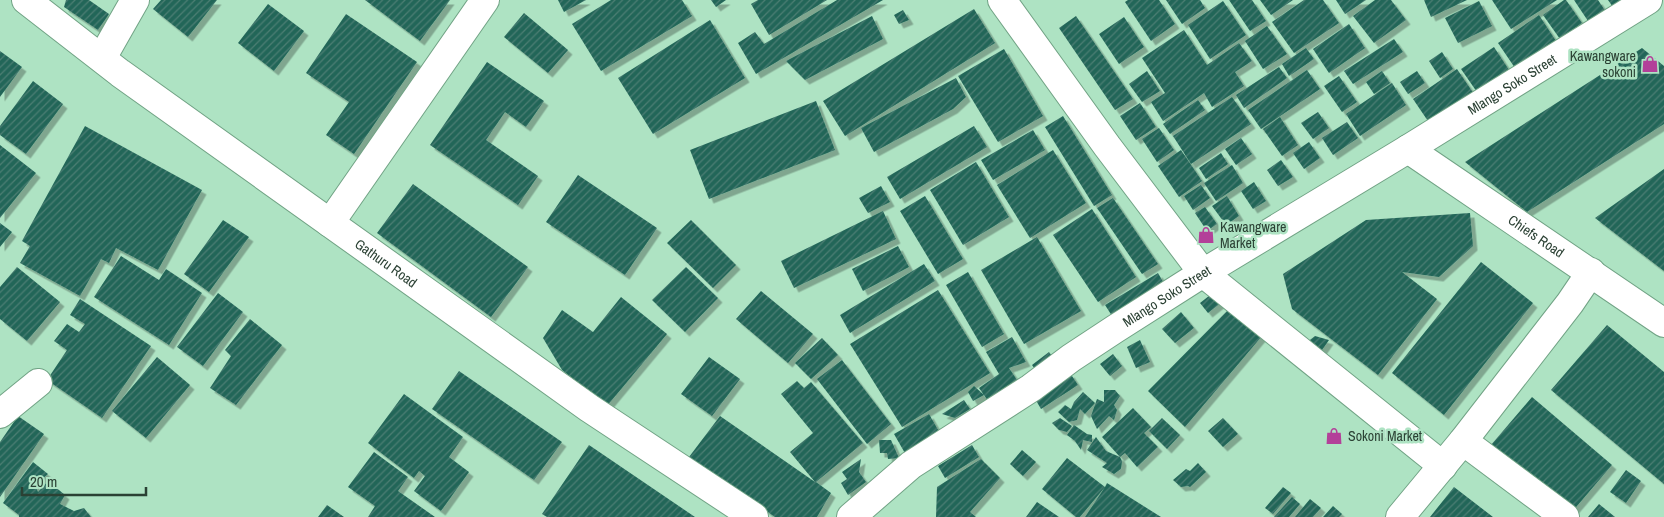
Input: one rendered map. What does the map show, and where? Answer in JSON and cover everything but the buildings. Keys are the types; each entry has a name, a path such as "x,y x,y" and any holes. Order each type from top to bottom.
{"street":[{"name":"Gathuru Road","path":"26,0 120,74 589,408 754,517"},
{"path":"102,58 135,0"},
{"path":"330,223 485,0"},
{"path":"1002,0 1107,146 1203,273 1444,466"},
{"name":"Mlango Soko Street","path":"851,517 911,465 1031,388 1071,358 1203,273 1408,149 1648,0"},
{"name":"Chiefs Road","path":"1408,149 1664,323"},
{"path":"1400,517 1444,466 1570,303 1590,272"},
{"path":"0,414 38,383"},
{"path":"1463,441 1565,517"}],"place":[{"name":"Kawangware sokoni","path":"1650,64"},
{"name":"Kawangware Market","path":"1206,235"},
{"name":"Sokoni Market","path":"1334,436"}]}
